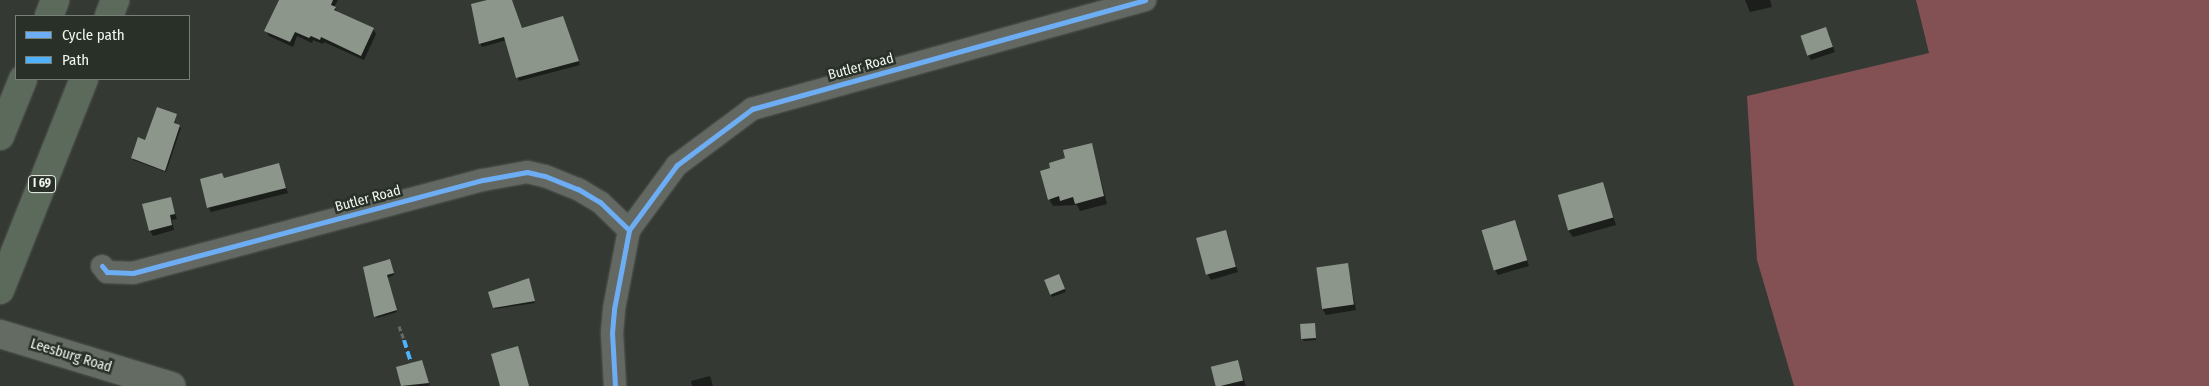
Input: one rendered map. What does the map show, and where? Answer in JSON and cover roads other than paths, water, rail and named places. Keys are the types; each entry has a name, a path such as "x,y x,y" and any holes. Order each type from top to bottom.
{"highway":[{"path":"48,15 55,0"},
{"path":"109,15 115,0"},
{"path":"0,136 23,80"},
{"name":"I 69","path":"0,290 84,80"}],"main road":[{"name":"Leesburg Road","path":"0,334 171,386"}],"street":[{"name":"Butler Road","path":"615,386 612,333 614,309 629,230 677,165 752,109 1145,0"},
{"name":"Butler Road","path":"102,266 107,272 133,273 483,180 527,172 545,176 578,189 600,202 629,230"}]}
